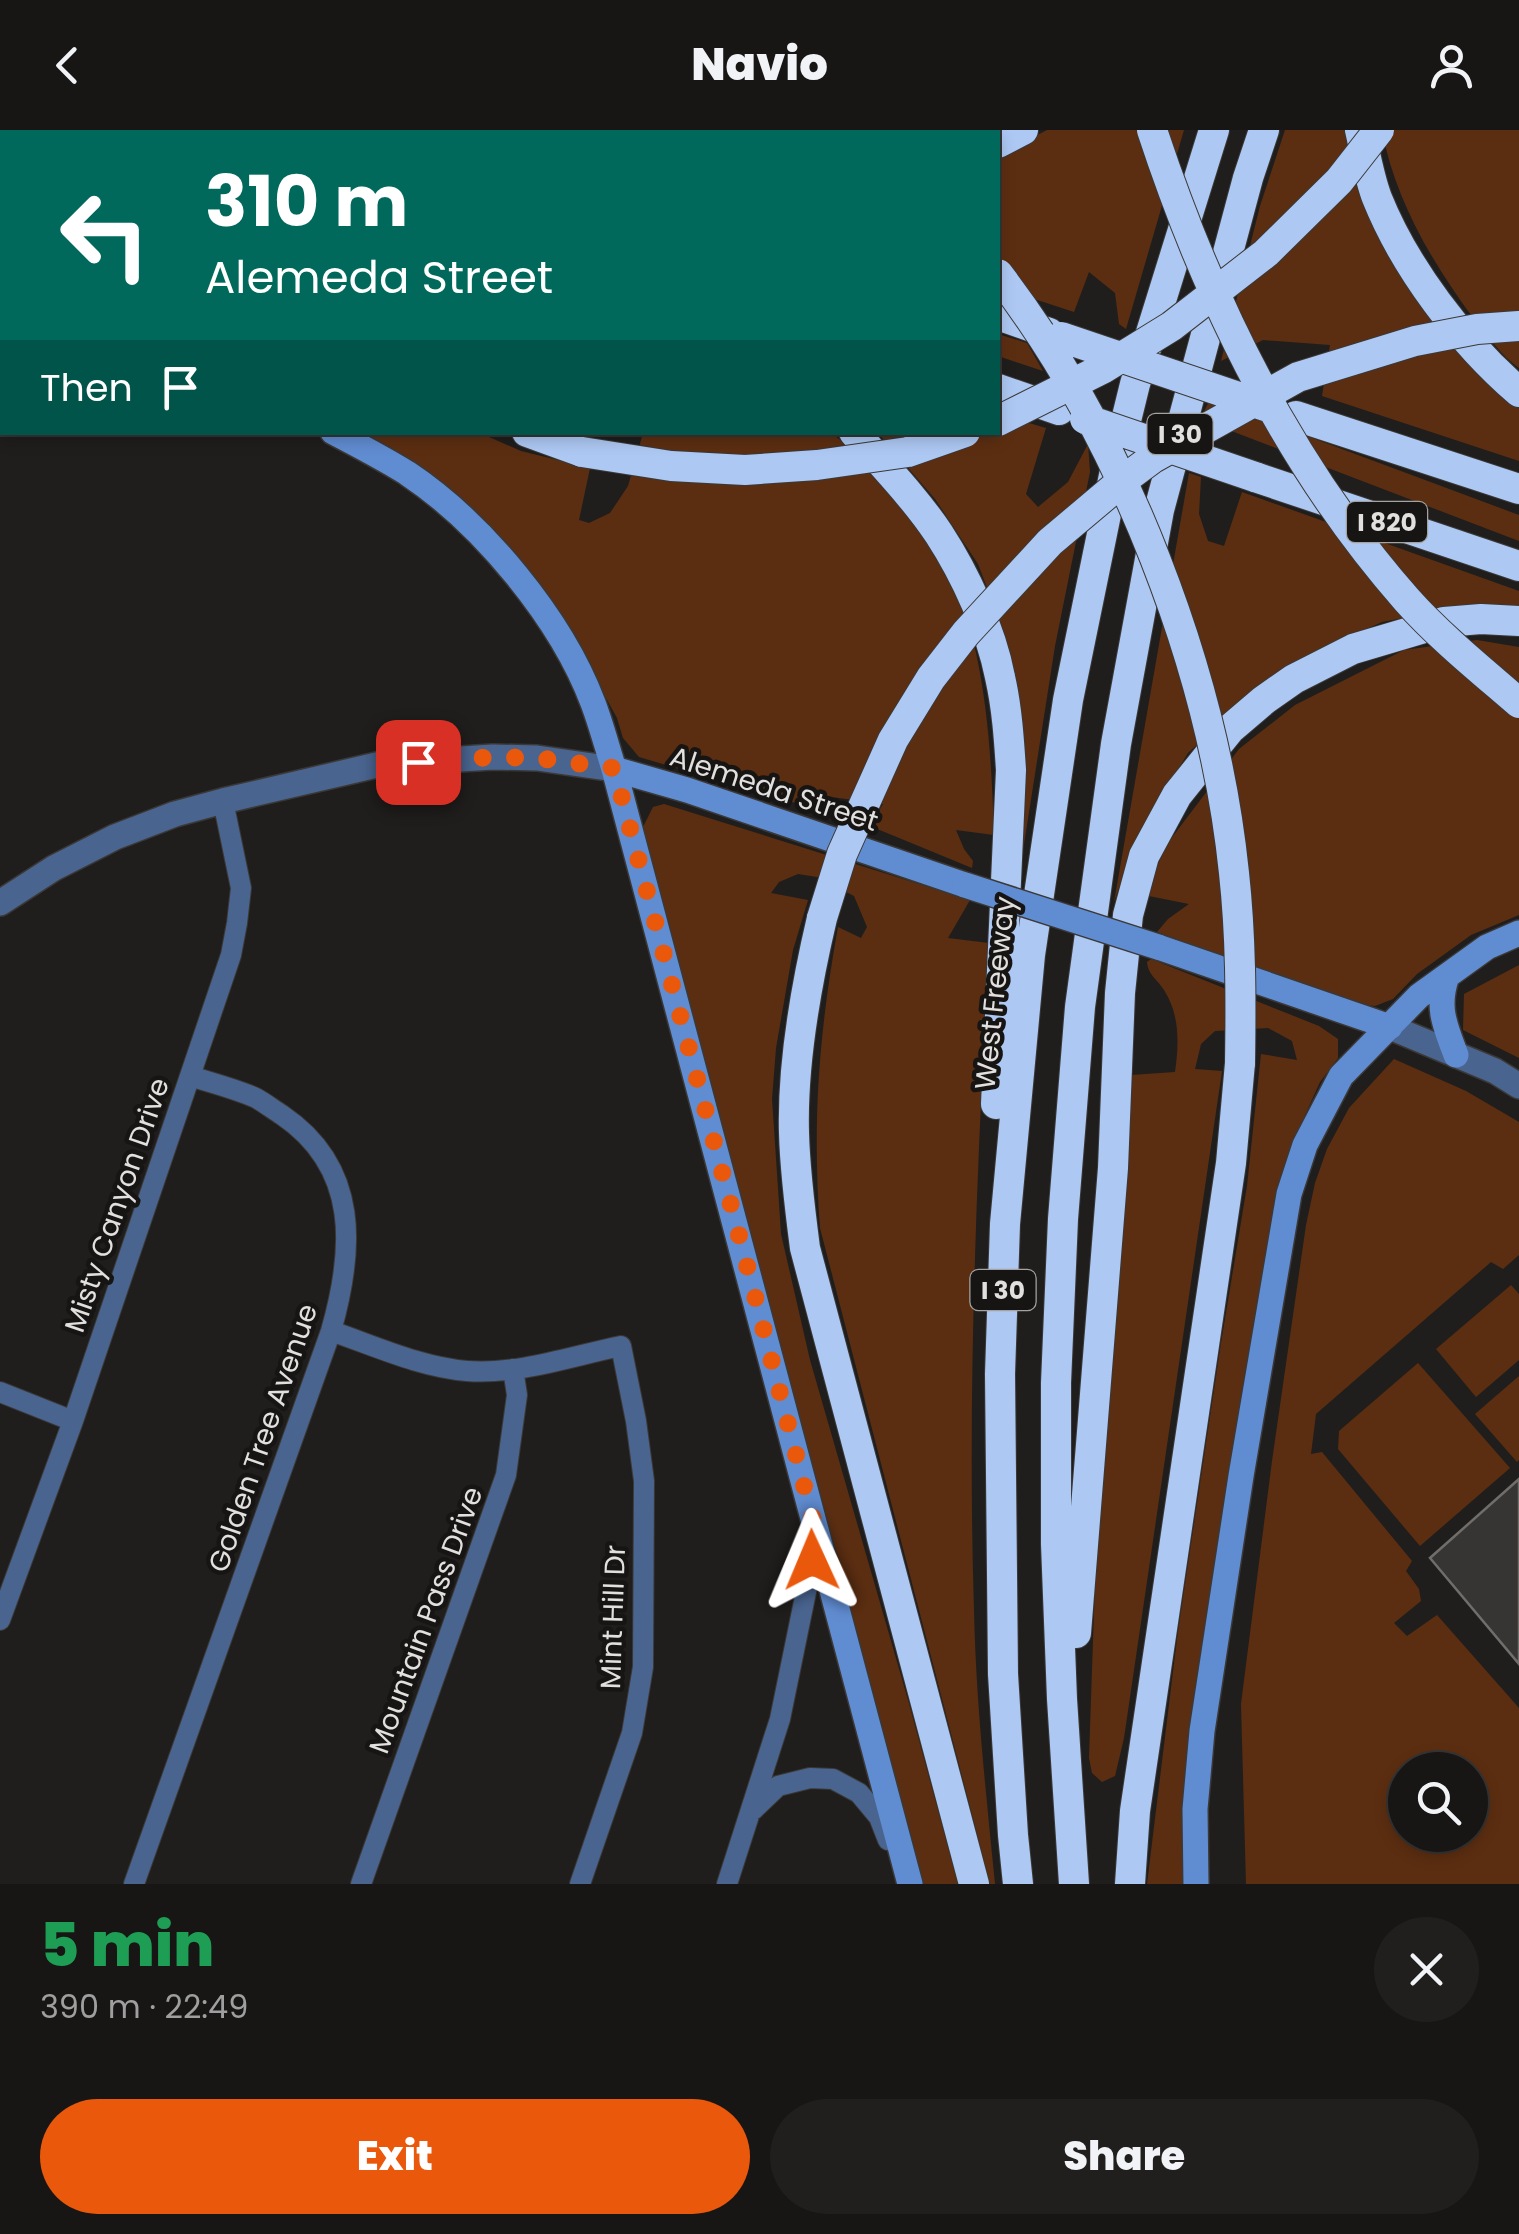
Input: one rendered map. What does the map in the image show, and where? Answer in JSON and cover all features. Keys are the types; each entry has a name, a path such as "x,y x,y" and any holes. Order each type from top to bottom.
{"highway":[{"path":"1000,142 1023,130"},
{"path":"1152,130 1213,289 1274,413 1320,488 1409,602 1519,703"},
{"name":"West Freeway","path":"1018,1884 1003,1674 1000,1374 1006,1224 1030,955 1068,700 1134,384 1214,130"},
{"name":"I 30","path":"1074,1884 1056,1544 1056,1383 1062,1219 1080,1007 1116,744 1156,530 1264,130"},
{"path":"1360,130 1376,195 1395,238 1427,290 1490,366 1519,392"},
{"path":"1000,420 1104,368 1188,314 1266,253 1339,181 1379,130"},
{"path":"1000,277 1049,350 1128,494 1186,647 1211,734 1234,871 1241,984 1240,1063 1231,1163 1135,1811 1130,1884"},
{"name":"I 820","path":"1000,316 1519,489"},
{"path":"974,1884 805,1248 794,1129 797,1076 808,979 842,854 894,740 931,678 966,632 1050,542 1126,478 1153,458 1298,378 1415,340 1519,326"},
{"name":"I 820","path":"1000,389 1519,566"},
{"path":"535,435 582,452 671,466 745,470 817,466 908,452 956,435"},
{"path":"856,435 938,534 968,589 1000,674 1012,770 994,1196 1006,1224"},
{"path":"1062,1699 1075,1644 1113,1168 1120,994 1128,915 1144,856 1177,795 1230,729 1294,680 1353,649 1444,622 1519,621"}],"main road":[{"path":"338,435 406,473 476,530 532,595 576,664 592,702 614,768 909,1884"},
{"name":"Alemeda Street","path":"614,768 1390,1026"},
{"path":"1196,1884 1195,1809 1202,1731 1289,1194 1305,1145 1341,1076 1419,996 1487,947 1519,933"},
{"path":"1447,976 1440,1005 1456,1055"}],"street":[{"name":"Alemeda Street","path":"0,903 54,868 175,814 380,764 493,757 614,768"},
{"name":"Misty Canyon Drive","path":"0,1620 73,1421 231,956 241,888 223,801"},
{"name":"Alemeda Street","path":"1390,1026 1494,1071 1519,1086"},
{"name":"Golden Tree Avenue","path":"134,1884 342,1291 346,1222 342,1190 322,1152 295,1124 257,1099 190,1076"},
{"path":"331,1331 426,1364 468,1371 512,1369"},
{"name":"Mint Hill Dr","path":"512,1369 621,1346 644,1480 643,1667 632,1732 580,1884"},
{"name":"Mountain Pass Drive","path":"361,1884 506,1475 517,1395 512,1369"},
{"path":"0,1392 73,1421"},
{"path":"727,1884 780,1719 816,1532"},
{"path":"752,1811 778,1786 810,1778 833,1779 859,1792 880,1817 900,1872 909,1884"}],"shaded area":[{"path":"1047,130 1184,130 1126,329 1119,324 1115,293 1089,272 1074,312 1000,288 1000,155"},
{"path":"1285,130 1346,130 1473,368 1519,408 1519,461 1322,396 1330,345 1263,340 1221,361 1260,206"},
{"path":"1382,130 1519,130 1519,368 1477,323 1431,256 1396,182"},
{"path":"1000,335 1027,343 1043,371 1000,357"},
{"path":"1210,400 1519,515 1519,541 1200,419"},
{"path":"1000,415 1046,428 1026,494 1038,507 1068,482 1088,444 1090,472 1055,646 1022,857 1021,725 1004,632 978,564 935,499 880,435 1000,435"},
{"path":"358,435 485,435 521,451 590,468 579,520 589,523 610,513 628,486 642,435 834,435 865,463 908,515 944,571 970,632 984,698 994,835 956,830 973,861 972,868 870,826 883,804 824,796 819,810 639,757 623,738 617,718 560,616 521,560 478,517 406,463"},
{"path":"1189,473 1201,477 1199,514 1208,541 1224,546 1242,492 1519,591 1519,610 1466,606 1382,622 1301,659 1251,695 1188,753 1138,834 1114,902"},
{"path":"1477,640 1519,647 1519,915 1471,935 1417,974 1393,999 1375,1006 1357,1004 1157,932 1189,904 1144,895 1167,844 1239,749 1295,705 1404,650"},
{"path":"664,804 970,900 948,938 989,943 974,1277 972,1528 977,1680 995,1884 990,1884 820,1228 817,1114 831,966 838,927 861,938 867,927 854,896 817,877 798,874 779,882 771,893 808,900 793,950 776,1048 772,1099 781,1234 810,1360 958,1884 922,1884 641,831 653,807"},
{"path":"1151,959 1319,1026 1338,1039 1338,1058 1320,1082 1279,1182 1263,1268 1222,1536 1188,1884 1147,1884 1178,1631 1247,1186 1261,1054 1297,1060 1292,1041 1268,1028 1215,1031 1201,1044 1195,1069 1222,1071 1124,1738 1115,1776 1102,1782 1092,1773 1089,1758 1098,1496 1131,1075 1175,1072 1177,1051 1173,1009 1149,970 1147,962"},
{"path":"1519,965 1519,1058 1463,1030 1464,994"},
{"path":"1394,1059 1466,1091 1519,1122 1519,1255 1503,1269 1491,1262 1316,1414 1311,1454 1322,1452 1412,1561 1406,1571 1419,1589 1421,1601 1394,1623 1407,1636 1437,1615 1519,1708 1519,1884 1246,1884 1241,1704 1306,1225 1327,1149 1349,1108"},
{"path":"1511,1285 1519,1294 1519,1360 1476,1397 1436,1349"},
{"path":"1418,1363 1510,1468 1420,1546 1338,1449 1339,1431"},
{"path":"1519,1376 1519,1460 1517,1462 1475,1414"}],"building":[{"path":"1519,1479 1519,1664 1430,1558"}],"route":[{"path":"418,762 537,758 614,768 816,1532 812,1560"}]}
